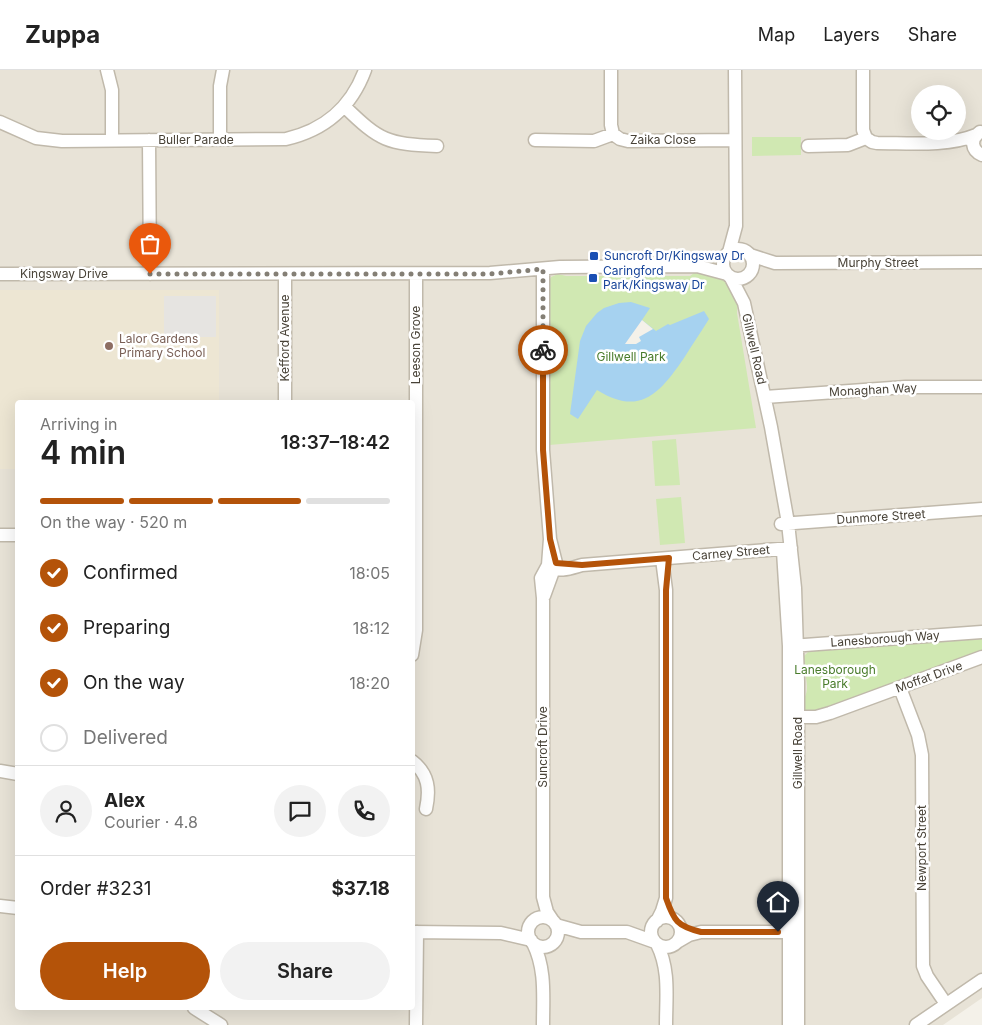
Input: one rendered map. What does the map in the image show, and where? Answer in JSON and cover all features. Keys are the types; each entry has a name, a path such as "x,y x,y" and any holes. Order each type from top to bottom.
{"street":[{"path":"107,70 112,90 112,140"},
{"path":"220,140 220,86 223,70"},
{"name":"Buller Parade","path":"0,122 24,134 47,140 274,140 296,137 321,126 344,106 357,90 365,70"},
{"path":"611,70 611,125 613,134"},
{"path":"735,70 736,226 723,266 729,276 740,279 749,274 753,264 736,226"},
{"path":"862,70 863,125 866,138 872,142 952,142 980,130"},
{"path":"344,106 364,125 383,138 406,144 437,146"},
{"path":"980,130 973,141 980,155"},
{"name":"Zaika Close","path":"535,140 594,141 613,134 620,139 628,141 735,140"},
{"path":"808,146 848,145 866,138"},
{"path":"150,140 150,274"},
{"path":"952,142 980,155"},
{"path":"727,255 738,249 748,253"},
{"name":"Murphy Street","path":"748,253 775,263"},
{"name":"Kingsway Drive","path":"697,266 727,255"},
{"name":"Murphy Street","path":"749,274 759,268 775,263 982,262"},
{"name":"Kingsway Drive","path":"0,274 490,274 576,266 697,266 729,276"},
{"path":"543,269 543,450 552,566"},
{"name":"Kefford Avenue","path":"285,274 285,400"},
{"name":"Leeson Grove","path":"415,636 416,274"},
{"name":"Gillwell Road","path":"744,303 749,274"},
{"name":"Gillwell Road","path":"729,276 744,303 765,397 780,483 787,548 793,646 794,932 798,1025"},
{"name":"Monaghan Way","path":"765,397 897,388 982,387"},
{"name":"Dunmore Street","path":"784,524 982,509"},
{"path":"0,535 15,535"},
{"name":"Carney Street","path":"552,566 666,559 787,548"},
{"path":"666,559 666,898 662,911 651,930 663,955 666,969 666,1025"},
{"name":"Suncroft Drive","path":"552,566 543,598 543,897 554,923"},
{"name":"Lanesborough Way","path":"793,646 982,632"},
{"name":"Moffat Drive","path":"794,717 816,717 830,713 982,657"},
{"name":"Newport Street","path":"900,688 918,735 922,755 923,966 927,976 946,1004"},
{"path":"415,764 421,770 428,784 426,809"},
{"path":"0,771 15,774"},
{"name":"Suncroft Drive","path":"533,921 543,897"},
{"path":"666,898 681,931 666,969"},
{"path":"0,906 15,908"},
{"path":"501,932 544,918 566,929 580,932 627,932 667,917 689,929 701,932 794,932"},
{"path":"533,921 528,932 539,955 543,972 543,1025"},
{"path":"543,972 558,932 554,923"},
{"path":"416,1025 415,932 501,932 532,942 541,947 550,946 554,942 580,932"},
{"path":"627,932 667,947 689,935 701,932"},
{"name":"Gillwell Road","path":"789,1025 794,932"},
{"path":"916,1025 982,980"},
{"path":"197,1010 221,1025"}],"shaded area":[{"path":"0,70 982,70 982,998 943,1025 0,1025"},
{"name":"Lalor Gardens Primary School","path":"0,290 219,290 219,400 15,400 15,469 0,469"},
{"path":"164,296 216,296 216,337 164,337"}],"green space":[{"path":"752,137 801,137 801,155 752,156"},
{"name":"Gillwell Park","path":"694,273 720,278 732,288 735,295 756,428 549,445 549,281 551,277 558,274 566,276 690,276"},
{"path":"676,439 680,485 655,486 652,441"},
{"path":"681,497 685,543 660,545 656,499"},
{"name":"Lanesborough Park","path":"982,639 982,653 823,712 806,711 803,708 807,687 802,658 809,651"}],"water":[{"path":"631,302 650,308 642,320 656,331 668,324 670,325 704,311 709,319 675,371 657,391 637,401 625,401 612,398 597,390 578,419 570,414 580,341 586,326 604,308 619,303"}],"pier":[{"path":"642,320 653,329 639,337 641,341 636,344 625,344"}],"way so far":[{"path":"150,274 490,274 543,269 543,350"}],"place":[{"name":"Suncroft Dr/Kingsway Dr","path":"594,256"},
{"name":"Caringford Park/Kingsway Dr","path":"593,278"},
{"name":"Lalor Gardens Primary School","path":"109,346"}],"route":[{"path":"543,350 543,450 550,539 556,563 582,565 669,558 666,590 666,898 670,910 679,924 701,932 778,932"}]}
